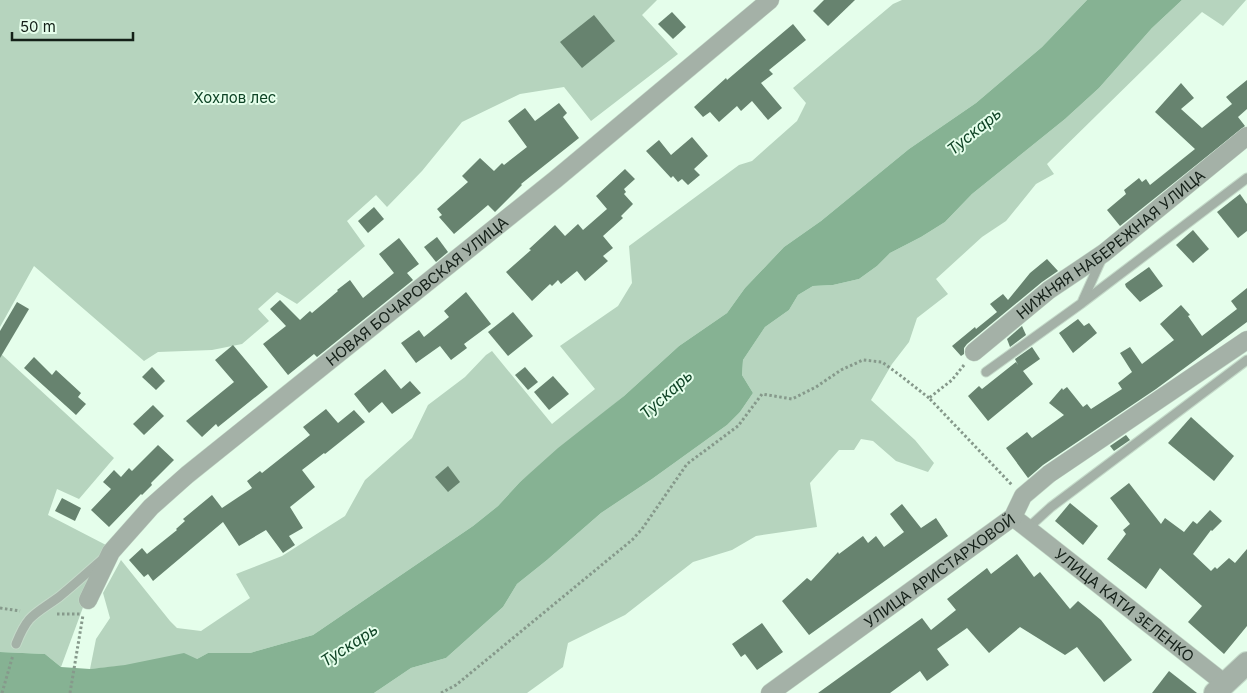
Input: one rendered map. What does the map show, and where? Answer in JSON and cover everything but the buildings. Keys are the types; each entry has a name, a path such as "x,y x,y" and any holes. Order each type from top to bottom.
{"street":[{"name":"НОВАЯ БОЧАРОВСКАЯ УЛИЦА","path":"86,607 111,552 151,507 187,475 549,185 770,0"},
{"name":"НИЖНЯЯ НАБЕРЕЖНАЯ УЛИЦА","path":"974,352 1049,290 1104,253 1247,136"},
{"name":"УЛИЦА АРИСТАРХОВОЙ","path":"770,693 1013,517 1023,496 1049,474 1247,340"},
{"name":"УЛИЦА КАТИ ЗЕЛЕНКО","path":"1013,517 1225,690"},
{"path":"1225,690 1247,663"}],"lane":[{"path":"986,372 1082,303 1247,178"},
{"path":"1082,303 1104,253"},
{"path":"1028,528 1051,507 1247,360"},
{"path":"16,644 23,627 34,613 59,596 111,552"}],"path":[{"path":"929,398 952,380 974,352"},
{"path":"441,693 456,685 632,540 642,529 687,464 738,426 762,394 792,399 816,387 841,370 863,360 882,362 929,398 1012,486"},
{"path":"70,693 86,607"},
{"path":"2,693 16,644"}],"green space":[{"name":"Хохлов лес","path":"0,0 657,0 642,15 678,54 591,121 564,87 520,94 462,122 422,171 387,207 376,195 347,221 365,246 297,304 277,292 258,309 269,321 242,344 212,350 158,352 144,361 34,266 0,327"},
{"path":"902,0 1087,0 1042,47 976,103 909,149 821,221 784,247 745,288 727,313 679,346 624,396 520,482 498,506 473,526 313,635 250,653 208,653 197,659 90,669 96,639 110,618 103,593 121,560 177,628 201,631 250,598 236,574 282,556 345,516 365,480 412,438 428,405 465,377 492,351 552,424 595,389 560,346 618,306 632,283 629,246 739,165 752,161 797,121 806,103 793,88 893,4"},
{"path":"1182,0 1246,0 1223,26 1202,12 1047,164 1054,174 1036,184 1006,221 982,237 936,279 948,294 917,318 909,342 892,364 871,400 915,440 934,463 928,472 896,461 873,441 861,439 854,450 839,450 810,483 817,527 756,536 732,550 693,562 625,615 568,643 563,667 527,693 374,693 411,668 446,658 503,607 517,584 601,513 727,425 740,412 753,393 742,375 743,360 765,327 789,310 798,295 813,286 833,285 859,279 877,266 890,253 945,222 972,194 1065,119 1099,88 1152,28"},
{"path":"0,353 114,458 79,499 57,489 48,515 106,545 61,667 45,654 0,652"}],"water":[{"name":"Тускарь","path":"1087,0 1182,0 1152,28 1099,88 1065,119 972,194 945,222 890,253 877,266 859,279 833,285 813,286 798,295 789,310 765,327 743,360 742,375 753,393 740,412 727,425 601,513 517,584 503,607 446,658 411,668 374,693 0,693 0,652 45,654 61,667 90,669 125,665 184,653 197,659 208,653 250,653 313,635 473,526 498,506 520,482 558,448 624,396 679,346 727,313 745,288 784,247 821,221 909,149 976,103 1042,47"}]}
